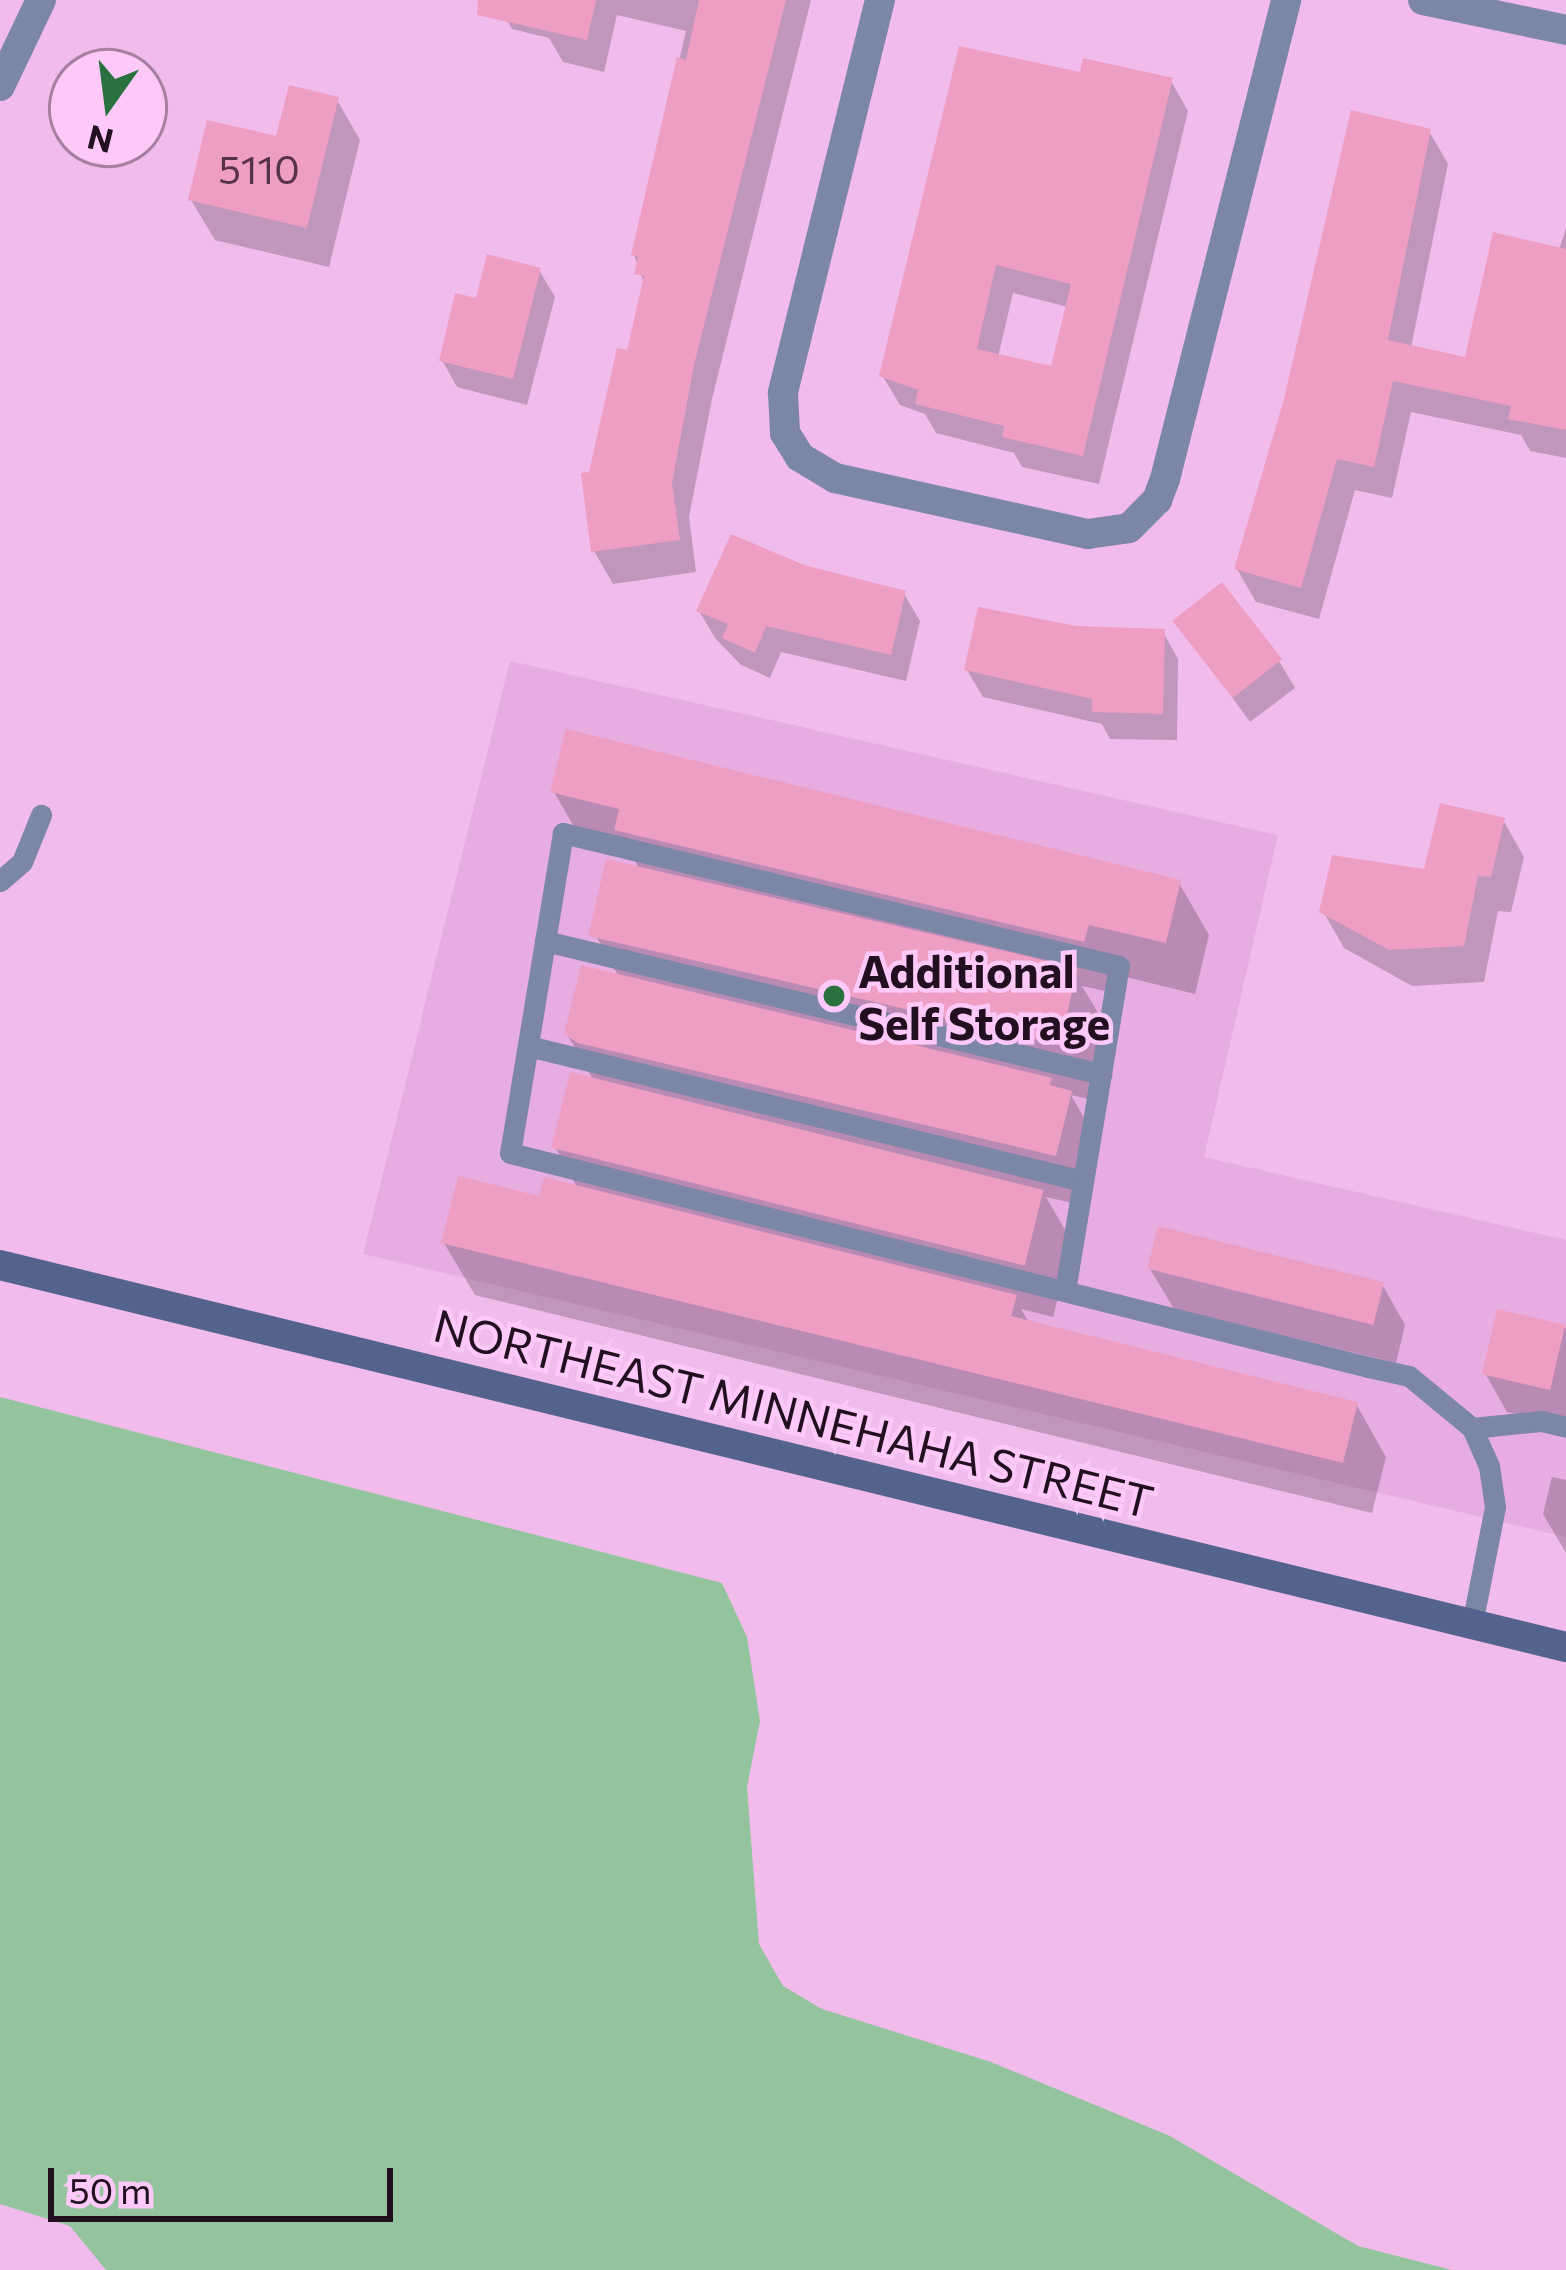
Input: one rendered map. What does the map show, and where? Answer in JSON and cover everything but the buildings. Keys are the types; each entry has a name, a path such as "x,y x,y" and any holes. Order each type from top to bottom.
{"main road":[{"name":"NORTHEAST MINNEHAHA STREET","path":"0,1265 1566,1647"}],"street":[{"path":"0,86 41,0"},
{"path":"880,0 783,393 791,447 835,478 1061,530 1112,534 1143,518 1165,479 1286,0"},
{"path":"1424,0 1566,30"}],"lane":[{"path":"0,881 22,862 40,814"},
{"path":"1065,1292 1119,966 563,833 510,1153 1065,1292 1409,1376 1472,1428 1489,1466 1495,1507 1472,1624"},
{"path":"545,941 1101,1074"},
{"path":"528,1046 1084,1180"},
{"path":"1472,1428 1541,1421 1566,1427"}],"shaded area":[{"name":"Additional Self Storage","path":"510,661 1278,835 1204,1157 1566,1240 1566,1537 363,1254"}],"green space":[{"path":"0,1397 722,1583 747,1637 760,1721 747,1787 759,1944 783,1986 822,2009 991,2062 1170,2136 1358,2246 1452,2270 106,2270 70,2226 0,2204"}],"place":[{"name":"Additional Self Storage","path":"834,996"}]}
